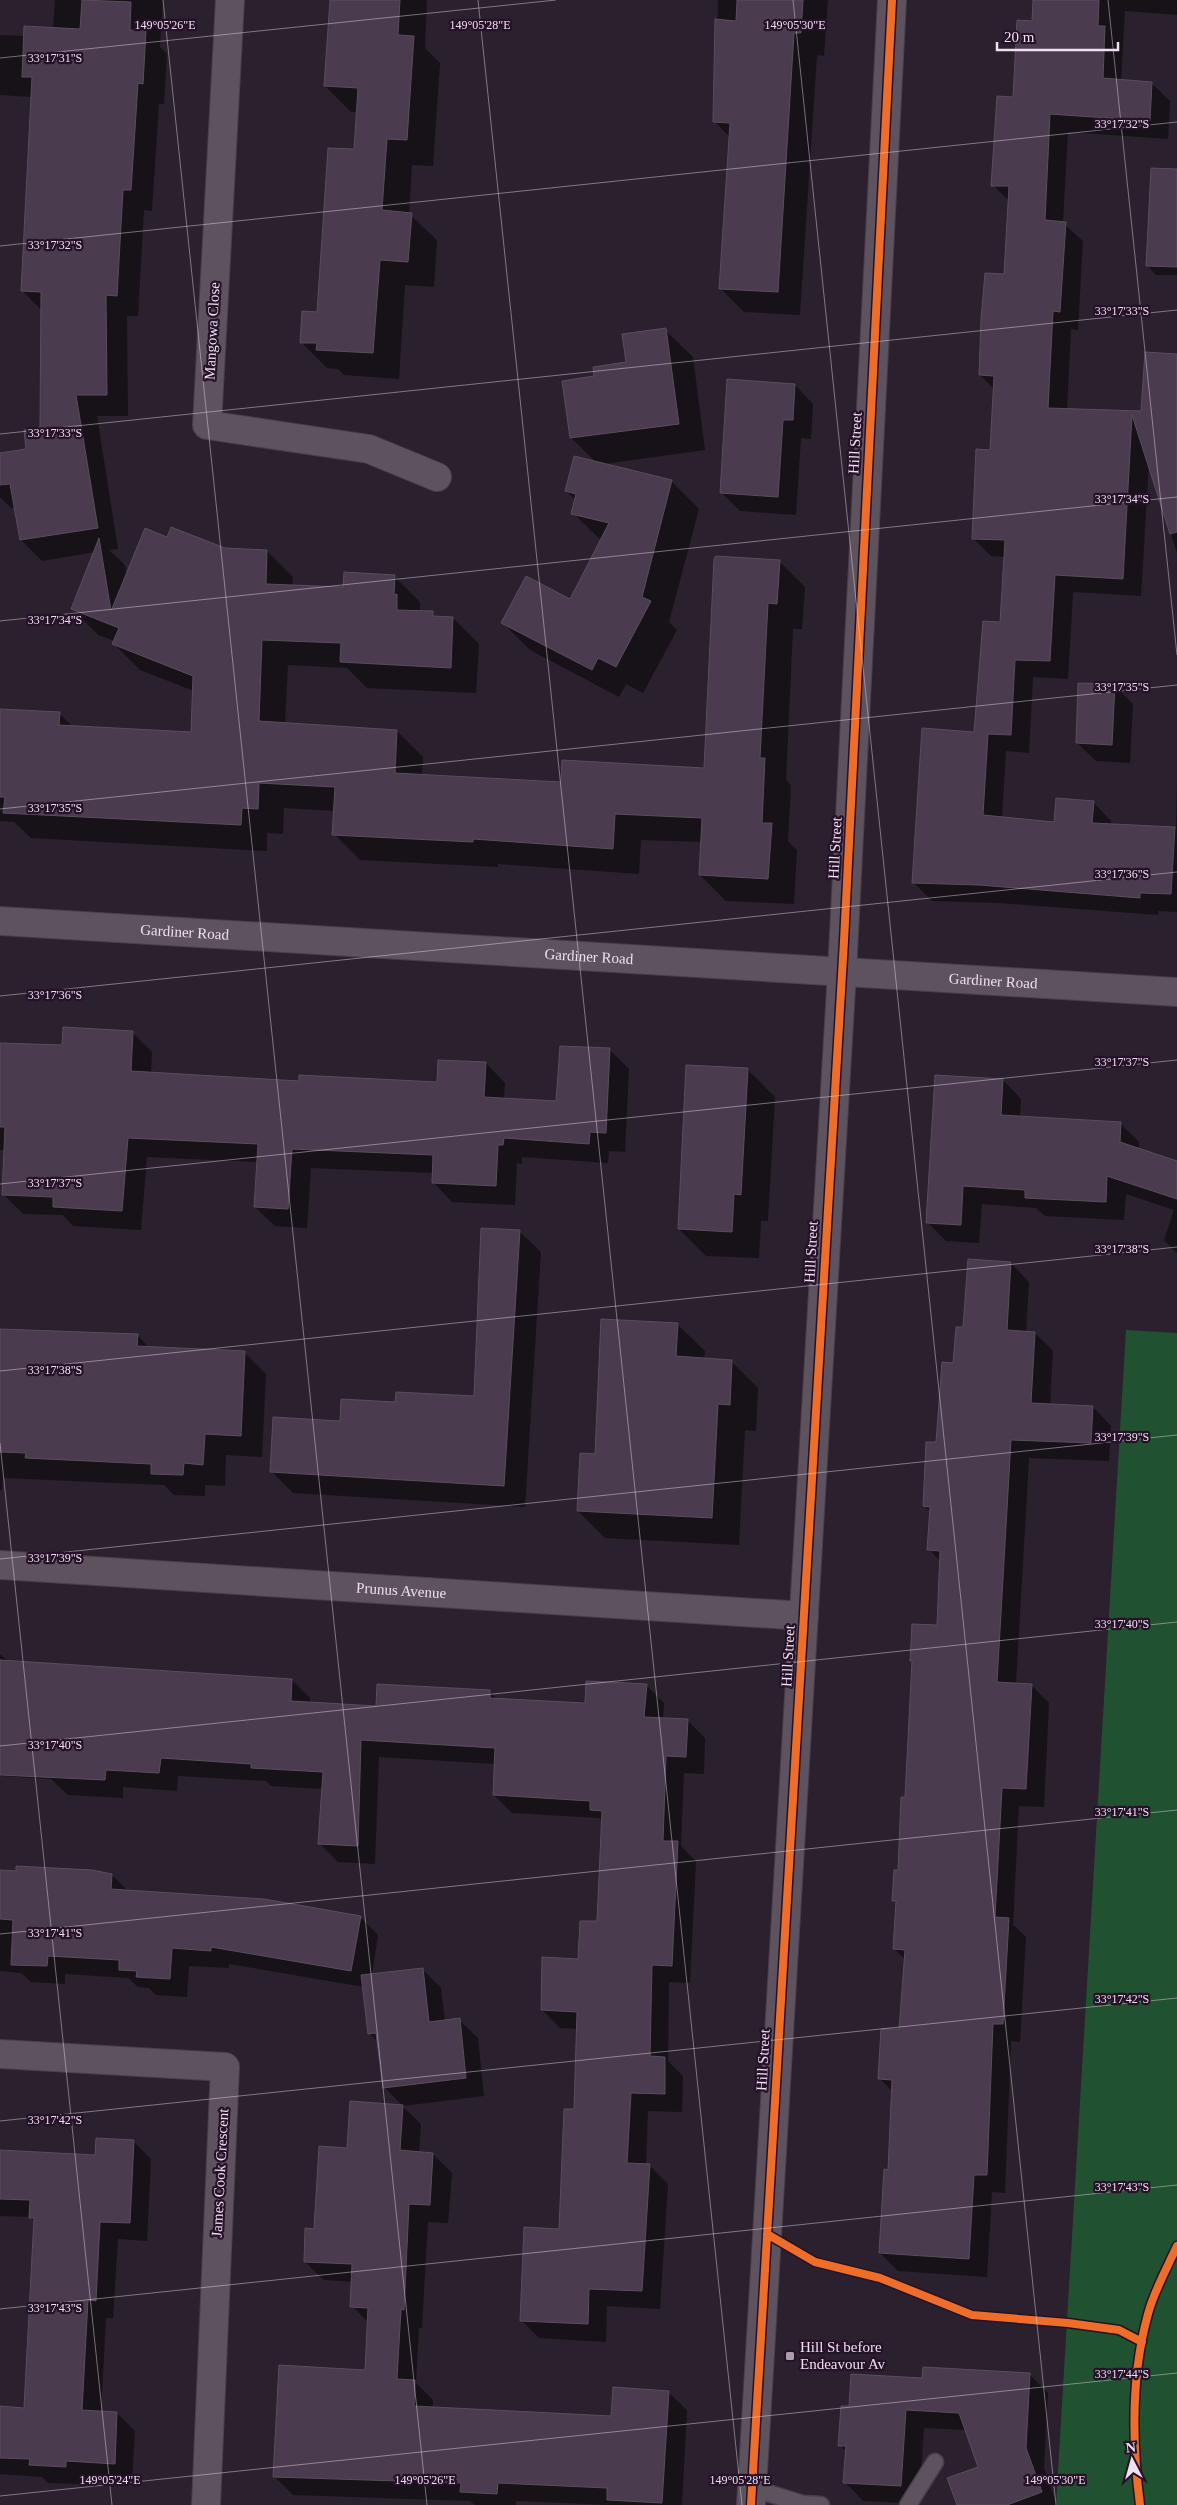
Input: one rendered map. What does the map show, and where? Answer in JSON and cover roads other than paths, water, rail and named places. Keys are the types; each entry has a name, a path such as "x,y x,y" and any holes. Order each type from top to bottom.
{"street":[{"name":"Mangowa Close","path":"230,0 206,425 369,449 436,477"},
{"name":"Hill Street","path":"751,2497 842,972 892,0"},
{"name":"Gardiner Road","path":"0,921 1177,992"},
{"name":"Prunus Avenue","path":"0,1565 804,1616"},
{"name":"James Cook Crescent","path":"0,2054 225,2066 206,2505"}],"lane":[{"path":"908,2505 935,2462"},
{"path":"751,2497 821,2505"}],"place":[{"name":"Hill St before Endeavour Av","path":"790,2356"}]}
